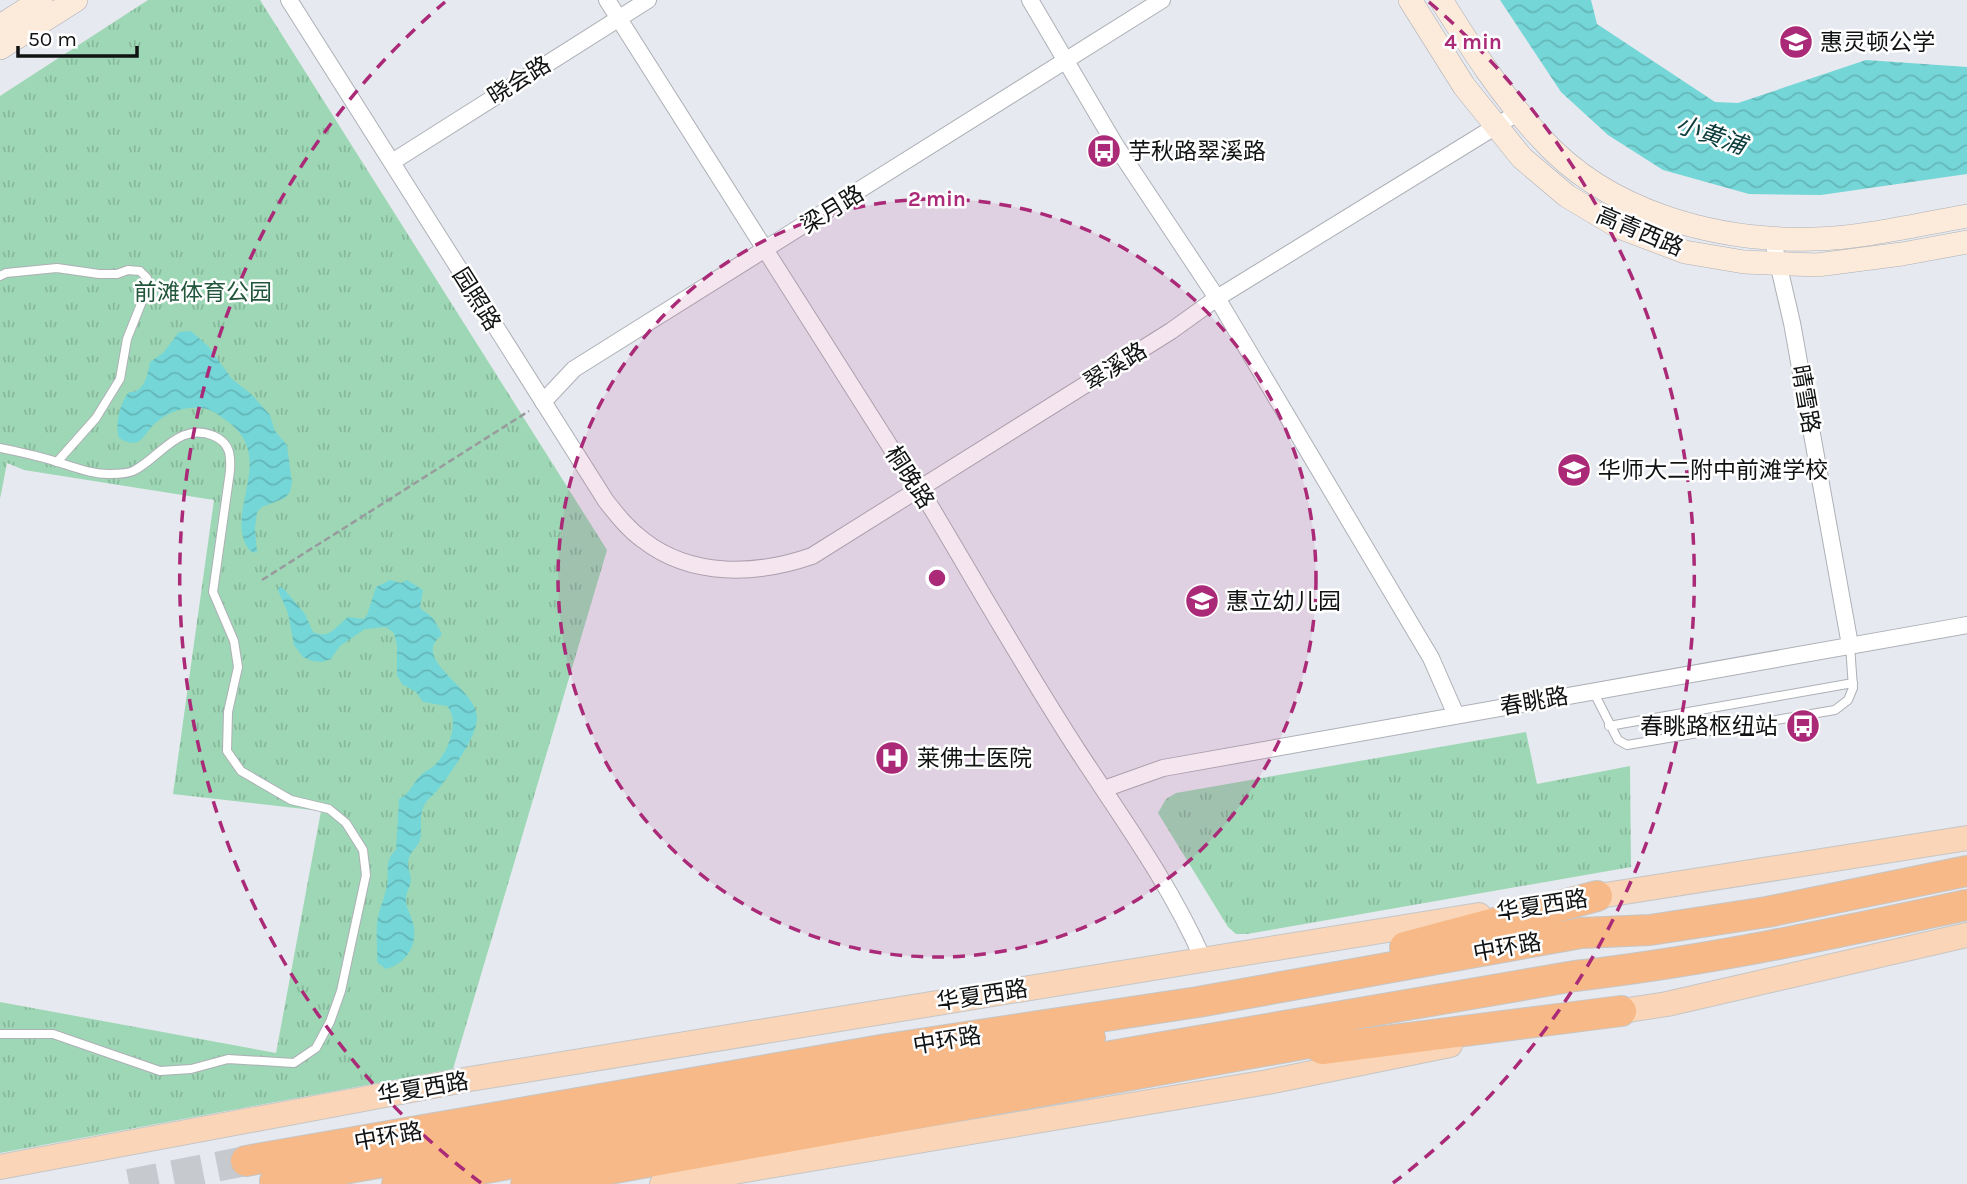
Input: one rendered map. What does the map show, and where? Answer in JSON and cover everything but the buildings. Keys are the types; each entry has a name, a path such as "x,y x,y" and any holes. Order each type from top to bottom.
{"highway":[{"name":"中环路","path":"246,1161 873,1052 1198,1002 1581,933 1650,930 1767,912 1967,871"},
{"path":"1198,1002 1597,896"},
{"name":"中环路","path":"397,1184 1111,1056 1575,976 1651,967 1776,945 1967,905"},
{"name":"中环路","path":"275,1181 1580,953 1650,930"},
{"name":"中环路","path":"526,1184 1550,999 1651,967"},
{"path":"1176,1067 1620,1011"}],"main road":[{"name":"华夏西路","path":"0,1167 470,1079 1967,838"},
{"path":"662,1184 1268,1082 1620,1011 1667,1004 1967,935"}],"street":[{"path":"0,26 41,0"},
{"path":"0,48 76,0"},
{"name":"园照路","path":"289,0 606,501 625,525 643,541 667,556 696,565"},
{"name":"桐晚路","path":"607,0 891,448 920,489 1080,753 1187,922 1203,960"},
{"name":"晓会路","path":"392,162 648,0"},
{"path":"1030,0 1123,157 1217,298 1431,658 1456,715"},
{"name":"梁月路","path":"543,401 574,369 1162,0"},
{"name":"高青西路","path":"1410,0 1464,86 1522,158 1567,196 1619,227 1685,252 1744,262 1817,265 1967,242"},
{"name":"高青西路","path":"1441,0 1485,71 1541,139 1583,175 1631,204 1692,227 1747,236 1816,239 1898,229 1967,216"},
{"name":"翠溪路","path":"696,565 725,570 755,570 812,556 1171,331 1217,298 1519,112"},
{"name":"晴雪路","path":"1772,237 1792,323 1850,645"},
{"name":"春眺路","path":"1104,789 1163,768 1967,625"}],"lane":[{"path":"0,276 6,273 57,268 108,274 128,270 140,271 147,278 148,289 127,339 120,379 96,418 57,462"},
{"path":"0,448 57,462 84,472 108,474 134,471 169,443 190,433 208,433 223,440 231,454 230,471 213,592 233,641 238,667 228,712 226,751 241,771 291,800 329,809 346,824 363,850 366,876 341,991 330,1022 316,1048 294,1063 228,1059 191,1069 160,1070 53,1034 0,1034"},
{"path":"1593,691 1609,726 1618,740 1627,746 1800,717 1835,710 1848,700 1853,683 1850,645"},
{"path":"1609,726 1853,683"}],"path":[{"path":"261,580 543,401"}],"green space":[{"name":"前滩体育公园","path":"148,0 260,0 607,550 453,1069 0,1153 0,1002 276,1053 321,811 173,794 214,500 24,470 7,463 0,499 0,96"},
{"path":"1526,732 1537,784 1630,766 1631,867 1236,934 1228,927 1158,813 1166,799 1176,793"}],"water":[{"name":"小黄浦","path":"1500,0 1591,0 1597,24 1715,102 1738,103 1866,60 1967,67 1967,174 1821,195 1749,194 1663,170 1608,135 1561,92"},
{"path":"191,331 208,346 232,379 251,394 270,415 275,431 287,445 292,483 290,492 285,498 262,507 257,512 257,553 250,551 243,536 241,520 249,469 248,452 242,436 227,421 207,409 187,408 163,418 138,442 127,442 119,438 118,417 126,396 142,386 150,362 163,353 179,332"},
{"path":"390,580 401,583 407,580 423,590 420,608 433,618 442,634 435,642 433,651 436,660 468,697 477,717 473,735 461,756 423,808 420,840 408,864 411,879 406,900 414,928 413,944 406,957 386,969 377,962 377,922 387,885 388,862 396,850 399,799 420,776 436,764 445,751 453,719 447,706 423,702 416,692 402,684 397,675 397,645 394,633 386,627 365,629 340,646 331,659 322,662 303,657 294,645 288,613 278,590 279,587 283,588 305,614 313,632 324,634 332,631 348,617 364,619 376,587"}],"tunnel":[{"path":"129,1184 246,1161"}],"place":[{"name":"惠灵顿公学","path":"1796,42"},
{"name":"芋秋路翠溪路","path":"1104,151"},
{"name":"华师大二附中前滩学校","path":"1574,470"},
{"name":"惠立幼儿园","path":"1202,601"},
{"name":"春眺路枢纽站","path":"1803,726"},
{"name":"莱佛士医院","path":"892,758"}]}
